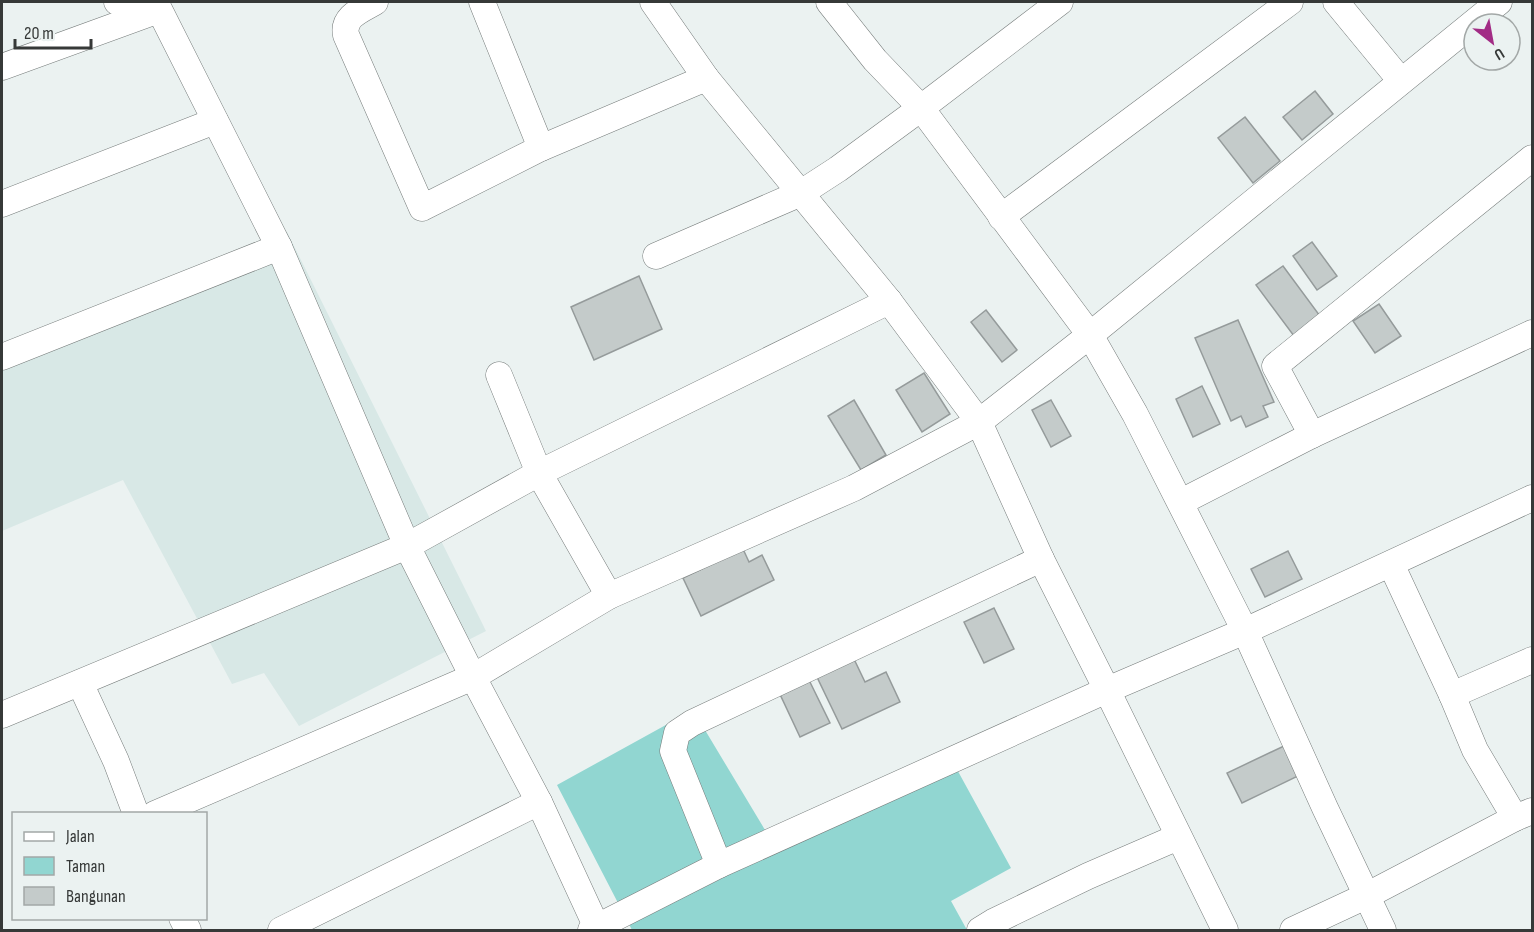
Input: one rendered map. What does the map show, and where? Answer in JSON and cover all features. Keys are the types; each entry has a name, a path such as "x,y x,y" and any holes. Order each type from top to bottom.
{"street":[{"path":"117,2 147,3 159,9 279,247 407,546 539,802 595,930 719,865 1107,690 1245,631 1533,498"},
{"path":"375,2 354,14 346,22 346,35 422,208 541,148 705,78"},
{"path":"482,2 541,148"},
{"path":"653,2 705,78 889,301 979,423 1041,559 1225,930"},
{"path":"829,2 875,60 921,108 1090,335 1135,414 1245,631 1383,930"},
{"path":"656,256 801,193 838,169 921,108 1060,2"},
{"path":"1001,217 1290,2"},
{"path":"1336,2 1401,81"},
{"path":"156,812 473,677 609,596 854,488 979,423 1499,2"},
{"path":"2,67 159,9"},
{"path":"2,204 215,121"},
{"path":"1312,435 1275,366 1533,158"},
{"path":"2,357 279,247"},
{"path":"2,715 407,546 539,472 889,301"},
{"path":"1181,502 1312,435 1533,333"},
{"path":"499,375 539,472 609,596"},
{"path":"719,865 673,751 677,733 692,723 1041,559"},
{"path":"1293,930 1366,896 1524,815 1474,750 1452,695 1391,564"},
{"path":"1452,695 1533,660"},
{"path":"80,683 116,761 136,812"},
{"path":"281,930 539,802"},
{"path":"980,930 1024,906 1178,837"}],"shaded area":[{"path":"287,232 486,631 299,726 264,673 232,684 123,480 2,531 2,351"}],"green space":[{"path":"693,710 768,835 954,764 1011,868 951,901 967,930 632,930 557,785"}],"building":[{"path":"1315,91 1333,114 1302,140 1283,117"},
{"path":"1245,117 1280,161 1253,183 1218,138"},
{"path":"1312,242 1337,276 1317,290 1293,256"},
{"path":"1283,266 1320,316 1294,336 1256,285"},
{"path":"639,276 662,329 594,360 571,307"},
{"path":"1379,304 1401,336 1375,353 1353,321"},
{"path":"986,310 1017,350 1002,362 971,322"},
{"path":"1238,320 1274,402 1263,406 1268,417 1246,427 1241,416 1231,421 1195,338"},
{"path":"924,373 950,414 922,432 896,390"},
{"path":"1202,386 1220,424 1193,437 1176,399"},
{"path":"854,400 886,455 861,470 828,416"},
{"path":"1051,400 1071,436 1051,447 1032,410"},
{"path":"743,549 749,562 762,555 774,580 701,616 683,578"},
{"path":"1288,551 1302,579 1265,597 1251,569"},
{"path":"994,608 1014,649 984,663 964,622"},
{"path":"853,657 865,682 886,672 900,702 842,729 816,675"},
{"path":"807,676 830,723 800,737 778,690"},
{"path":"1284,746 1298,776 1242,803 1227,773"}]}
